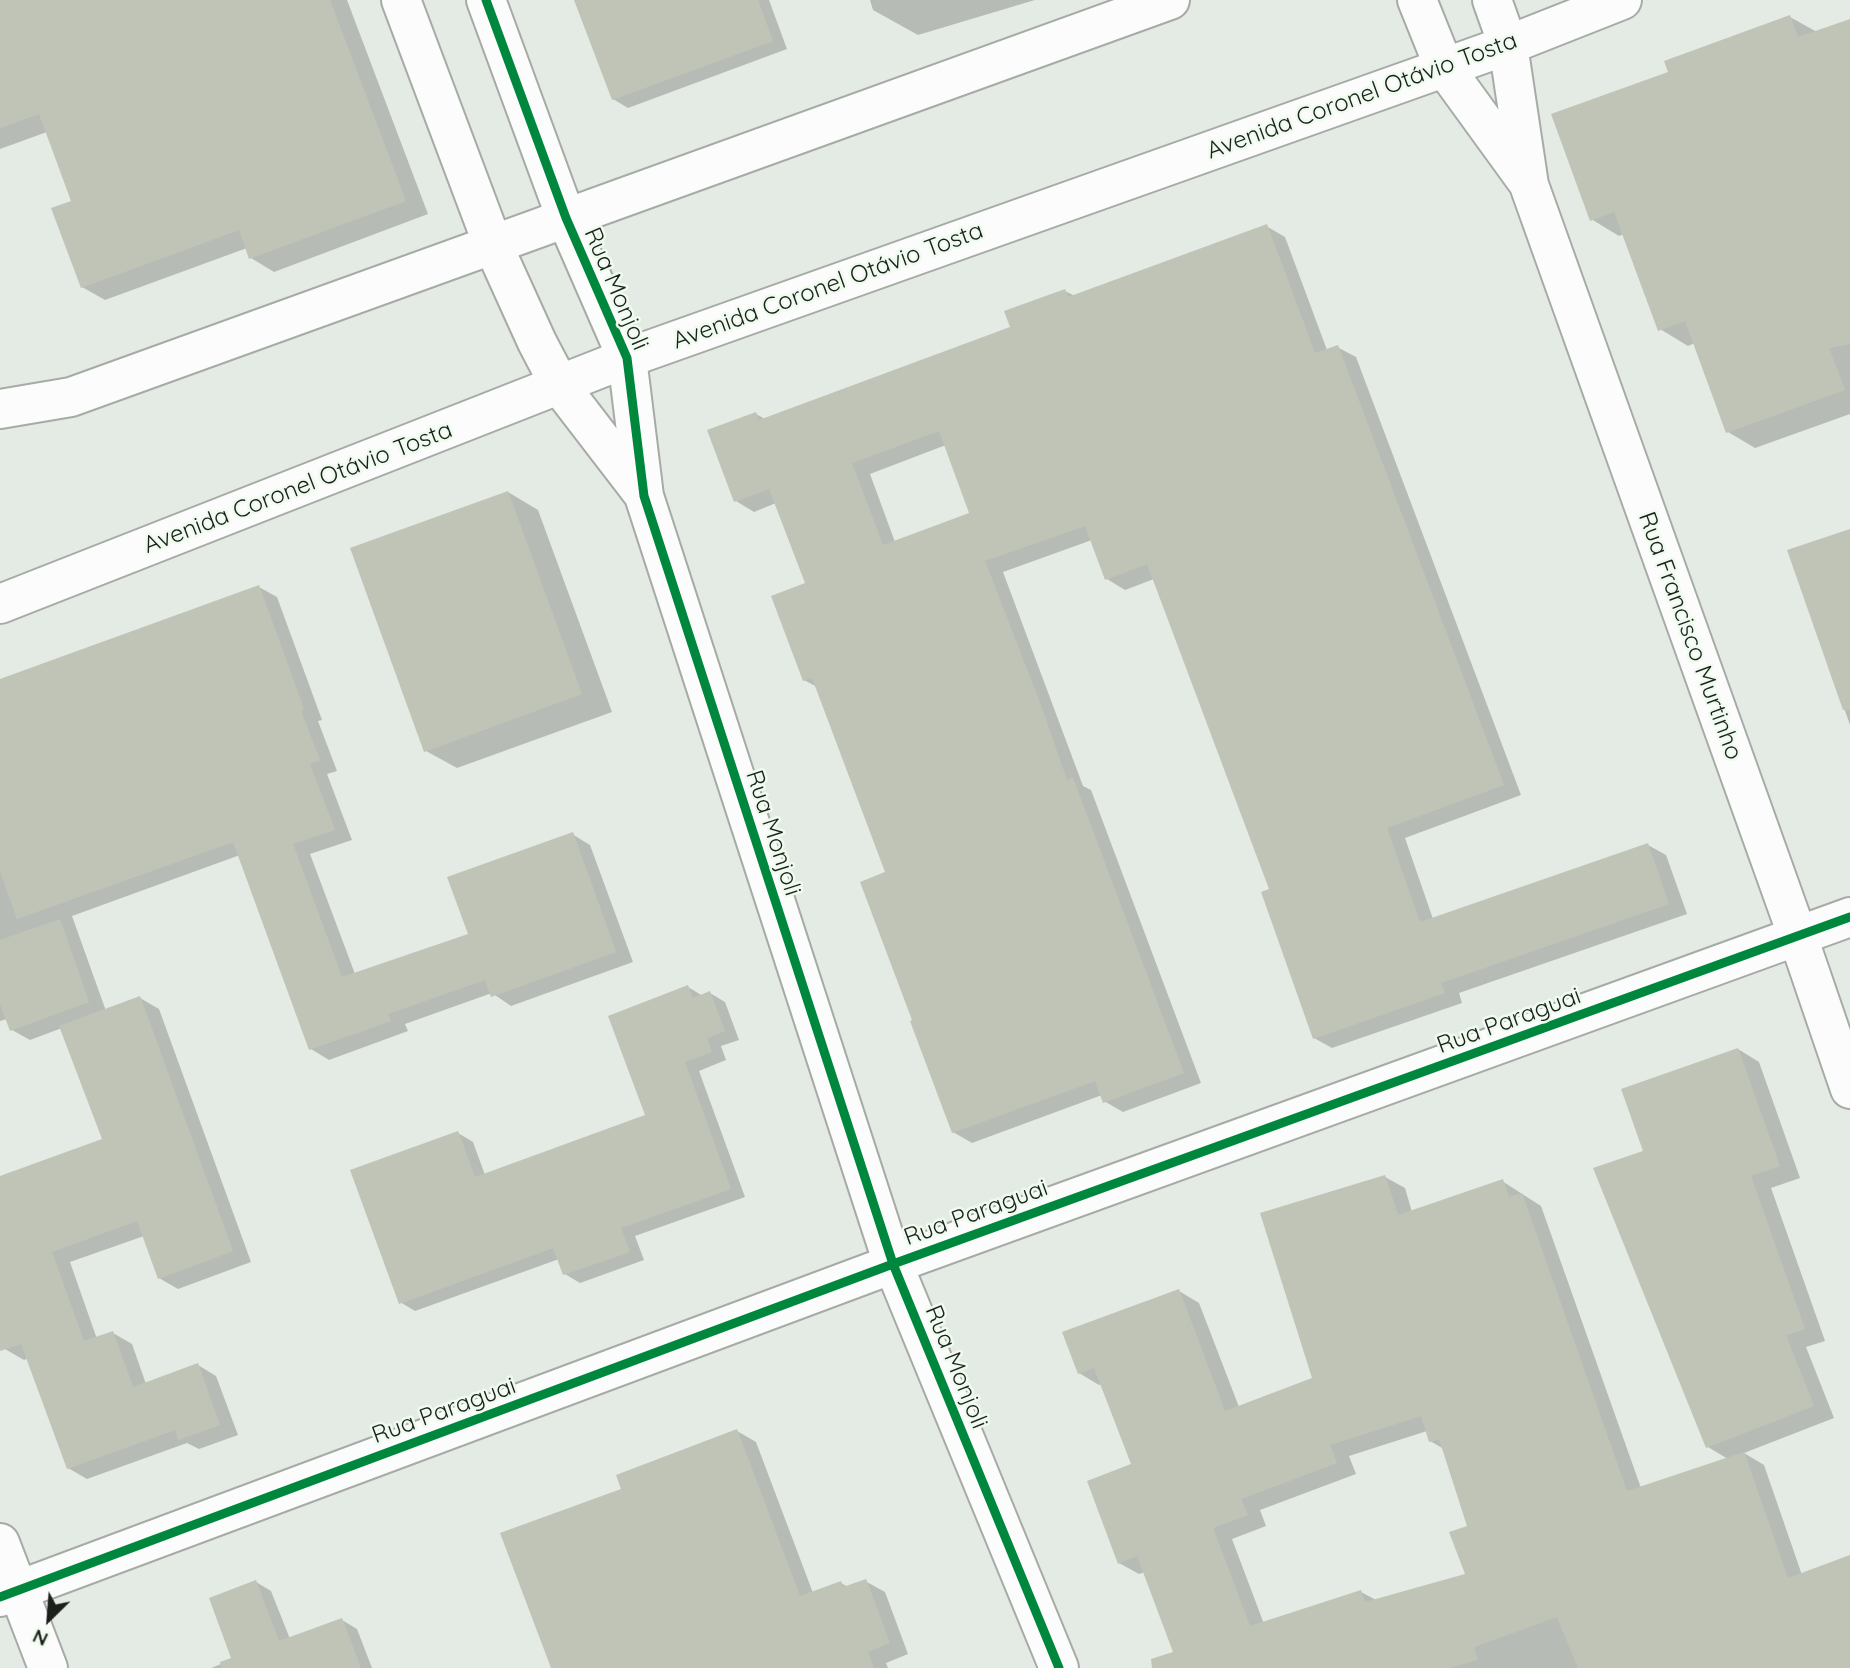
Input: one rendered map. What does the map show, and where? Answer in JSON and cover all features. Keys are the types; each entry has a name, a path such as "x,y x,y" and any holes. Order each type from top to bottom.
{"street":[{"name":"Rua Monjoli","path":"401,0 493,245 537,342 560,386 644,496"},
{"name":"Rua Monjoli","path":"486,0 566,218 627,358 644,496 893,1264 1059,1668"},
{"path":"0,410 71,397 1170,0"},
{"name":"Rua Francisco Murtinho","path":"1417,0 1444,67 1529,185"},
{"name":"Rua Francisco Murtinho","path":"1492,0 1508,45 1529,185 1850,1088"},
{"name":"Avenida Coronel Otávio Tosta","path":"0,604 627,358 1508,45 1622,0"},
{"name":"Rua Paraguai","path":"10,1594 893,1264 1850,917"},
{"path":"0,1543 10,1594 48,1668"}],"building":[{"path":"0,0 330,0 406,201 249,259 239,230 81,288 51,208 71,201 39,114 0,128"},
{"path":"574,0 758,0 773,41 612,100"},
{"path":"1790,15 1798,37 1850,19 1850,344 1829,348 1845,390 1726,433 1685,321 1658,331 1614,212 1590,221 1551,114 1668,72 1664,61"},
{"path":"1267,224 1315,353 1338,345 1504,785 1387,828 1420,922 1648,843 1669,904 1441,983 1445,993 1313,1039 1261,892 1269,889 1147,564 1105,580 1085,526 985,561 1067,780 1073,778 1184,1073 1103,1103 1095,1081 952,1133 860,882 885,872 812,678 803,681 771,596 805,583 769,489 734,502 707,430 756,412 759,420 1010,327 1004,311 1065,289 1068,297","holes":["939,431 969,513 883,545 852,463"]},
{"path":"508,491 582,694 424,752 350,548"},
{"path":"1850,529 1850,709 1843,710 1787,550"},
{"path":"259,585 320,760 310,764 335,830 293,844 342,977 468,934 447,877 573,832 616,952 491,997 485,980 388,1014 391,1021 309,1050 233,842 17,919 0,871 0,679"},
{"path":"60,919 89,1002 10,1031 0,1004 0,940"},
{"path":"688,985 693,998 710,991 725,1031 707,1038 712,1052 685,1062 731,1189 621,1228 630,1252 563,1275 553,1248 399,1304 350,1170 458,1131 475,1177 645,1115 608,1016"},
{"path":"140,996 233,1251 158,1279 137,1221 52,1252 84,1341 113,1331 133,1387 198,1363 220,1425 178,1440 175,1430 67,1469 21,1344 0,1351 0,1176 102,1139 59,1026"},
{"path":"1738,1048 1780,1166 1751,1176 1805,1329 1786,1335 1814,1406 1706,1448 1593,1168 1643,1151 1621,1089"},
{"path":"1385,1175 1398,1215 1503,1179 1509,1197 1522,1193 1627,1491 1744,1452 1788,1578 1850,1555 1850,1668 1578,1668 1557,1617 1474,1647 1478,1660 1449,1668 1152,1668 1151,1659 1173,1652 1137,1556 1118,1564 1087,1481 1131,1464 1094,1368 1078,1374 1062,1332 1179,1289 1225,1411 1312,1378 1260,1213","holes":["1421,1416 1429,1442 1439,1439 1467,1526 1449,1532 1465,1574 1365,1602 1361,1590 1250,1626 1213,1528 1248,1515 1241,1499 1337,1463 1330,1445"]},
{"path":"737,1429 800,1596 841,1581 843,1587 866,1579 890,1643 868,1652 874,1668 551,1668 500,1533 621,1489 616,1475"},
{"path":"256,1580 279,1641 342,1618 361,1668 221,1668 220,1662 231,1658 209,1598"}],"cycle path":[{"path":"486,0 566,218 627,358 644,496 893,1264 1059,1668"},
{"path":"0,1597 893,1264 1850,917"}]}
